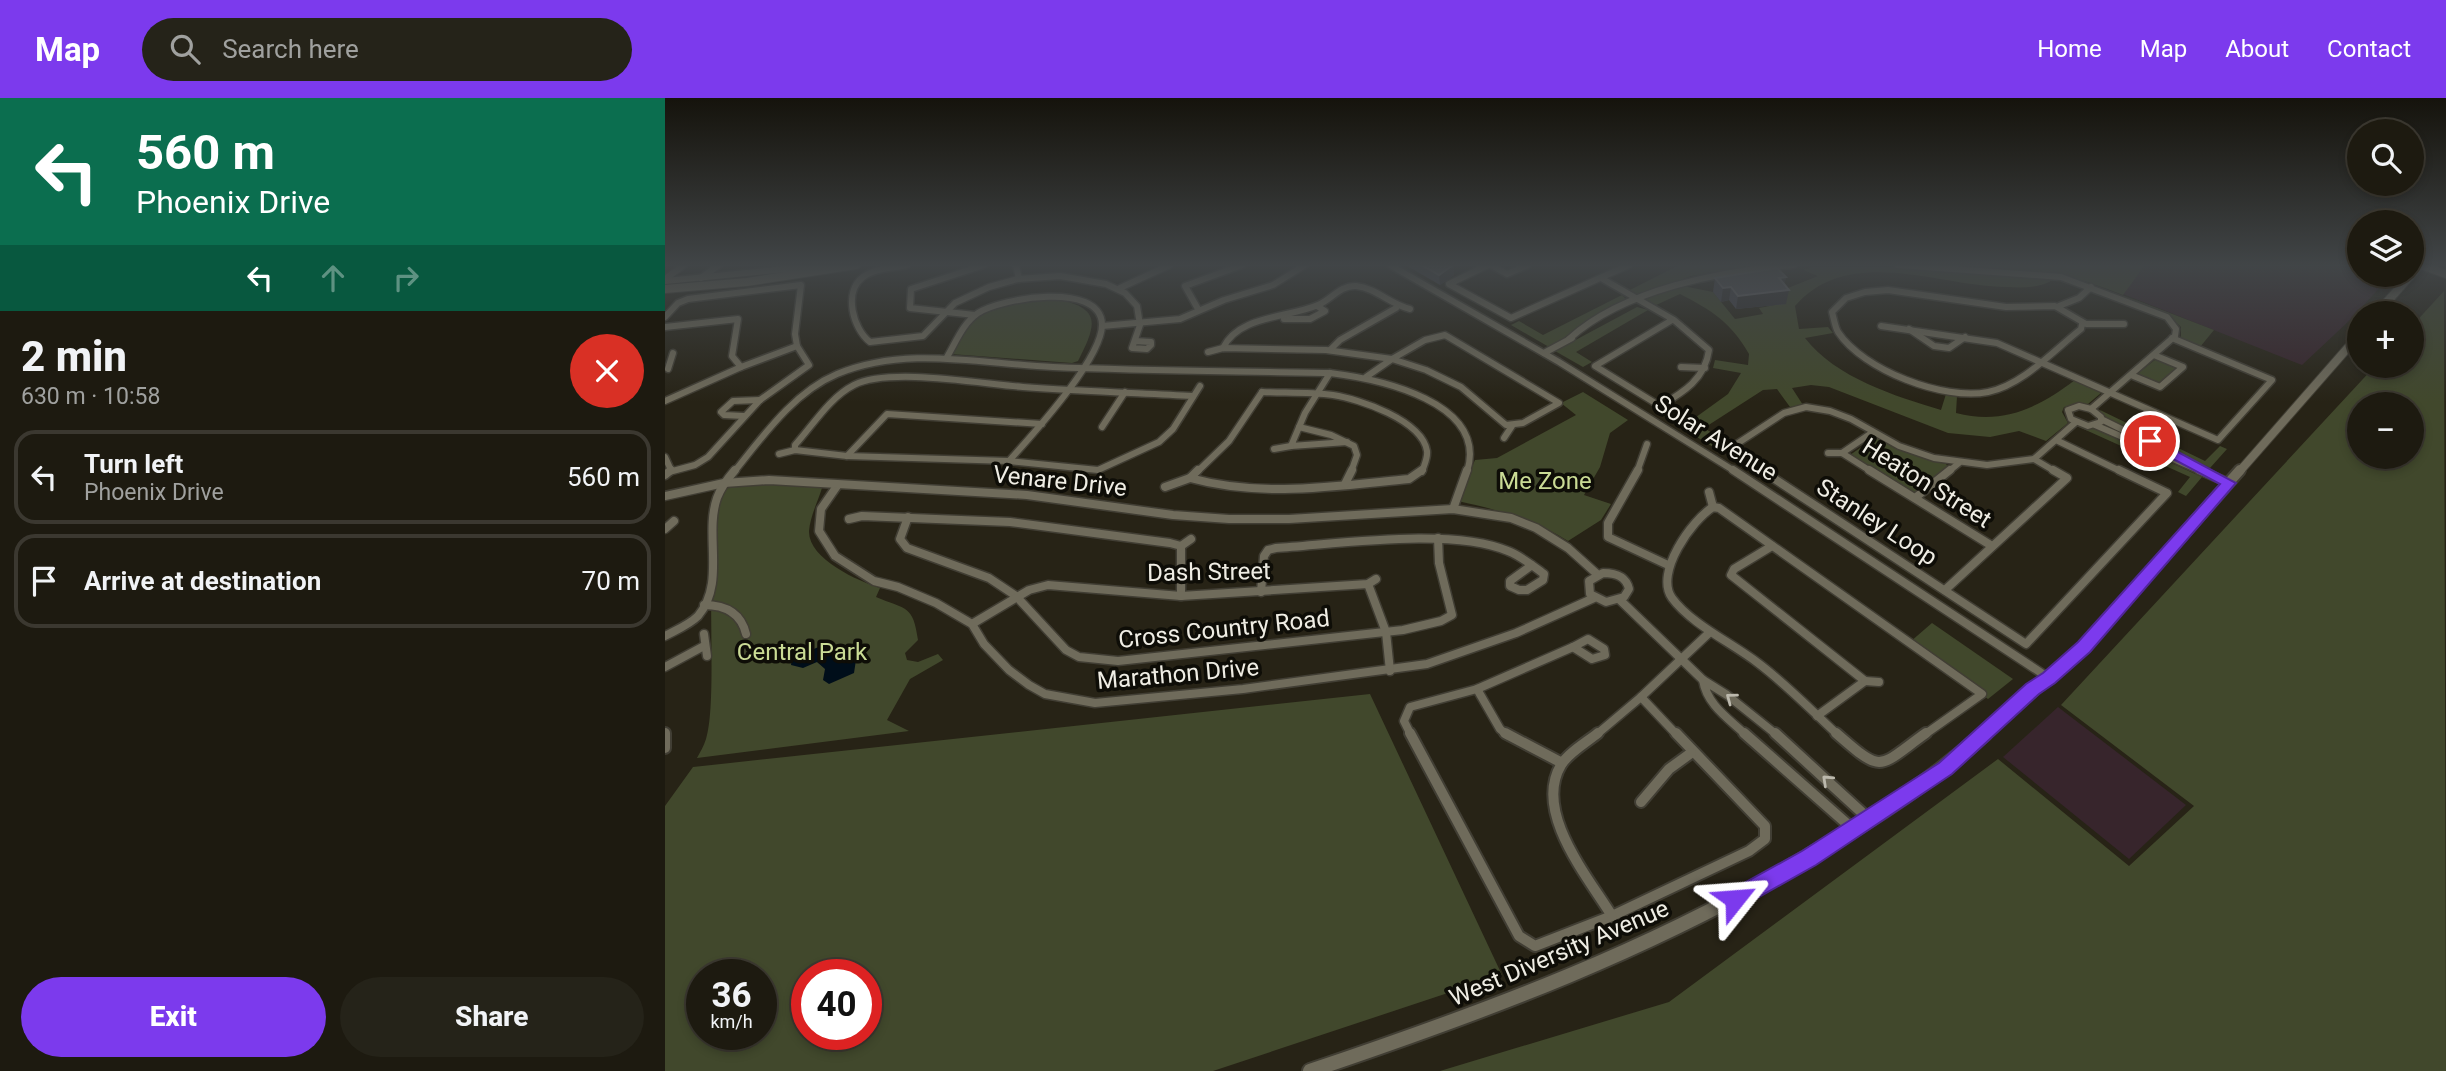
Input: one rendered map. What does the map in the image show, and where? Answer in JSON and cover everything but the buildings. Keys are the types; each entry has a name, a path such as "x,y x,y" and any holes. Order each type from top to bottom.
{"street":[{"path":"665,457 668,472 695,465 708,457 760,400 809,365 797,346 796,319 799,310"},
{"path":"853,310 854,322 859,333 875,343 924,339 945,311"},
{"path":"940,310 975,315"},
{"path":"947,357 975,315 984,310"},
{"path":"1009,461 1042,424 1083,367 1102,326 1095,310"},
{"path":"1135,341 1142,323 1139,310"},
{"path":"1102,326 1174,321 1195,310"},
{"path":"1223,348 1225,341 1243,328 1275,318 1310,319 1325,312 1323,310"},
{"path":"1330,350 1340,340 1392,310"},
{"name":"Solar Avenue","path":"1469,310 1544,353 1864,554 2049,678"},
{"path":"1497,310 1511,318 1528,310"},
{"path":"1544,353 1626,310"},
{"path":"1654,310 1672,320 1691,332 1709,350 1705,368 1697,382 1660,406 1595,366 1672,320"},
{"path":"1833,310 1835,330 1850,345 1886,370 1923,387 1965,393 1986,392 2015,380 2081,329 2082,324"},
{"path":"2065,310 2082,324 2124,324"},
{"path":"2150,310 2167,317 2176,328 2172,338 2091,409 2070,408 2068,416 2076,422 2098,422 2144,448 2181,460 2229,483"},
{"path":"665,327 738,319 732,356 741,367"},
{"path":"1881,326 1997,342 2218,440 2272,380 2172,338"},
{"path":"1909,329 1934,346 1949,348 1965,337"},
{"path":"1208,352 1223,348 1330,350 1391,360 1417,366 1473,395 1496,421 1512,426 1523,423 1559,403 1445,335 1432,337 1391,360 1366,377"},
{"path":"665,401 741,367 797,346"},
{"name":"West Diversity Avenue","path":"1310,1071 1461,1020 1621,956 1758,887 1870,820 1945,769 2084,647 2347,349"},
{"path":"2131,375 2160,387 2183,366 2154,355"},
{"path":"665,636 689,623 704,605 710,582 714,501 724,483 792,405 826,379 870,362 947,357 1029,366 1330,373 1366,377 1414,394 1456,420 1466,433 1472,449 1453,509"},
{"path":"1681,367 1705,368"},
{"path":"1291,446 1330,373"},
{"path":"795,450 795,445 831,401 857,383 871,380 939,378 1021,387 1193,396"},
{"path":"779,454 795,450 847,456 1009,461 1098,470 1159,442 1173,429 1200,386"},
{"path":"1165,487 1190,478 1229,441 1261,391 1343,396 1380,409 1407,426 1426,447 1427,458 1421,473 1416,477 1345,484 1249,487 1226,486 1190,478"},
{"path":"1102,427 1125,392"},
{"path":"744,416 724,415 721,412 723,407 739,399 760,400"},
{"name":"Stanley Loop","path":"2034,459 1987,465 1959,463 1915,451 1840,415 1806,407 1784,413 1729,449 2026,644 2167,493 2056,440"},
{"path":"2091,409 2098,422"},
{"path":"847,456 886,411 1042,424"},
{"path":"1945,590 2067,478 2034,459 2076,422"},
{"path":"1504,438 1512,426"},
{"path":"1299,427 1347,442 1357,452 1345,484"},
{"name":"Heaton Street","path":"1842,453 1873,432"},
{"path":"1274,449 1347,442"},
{"path":"1647,444 1634,480 1608,523 1608,537 1668,565"},
{"name":"Heaton Street","path":"1828,453 1842,453 1992,546"},
{"path":"1915,498 1959,463"},
{"name":"Venare Drive","path":"665,496 724,483 778,480 837,486 1027,495 1173,515 1229,519 1289,519 1453,509 1511,518 1536,528 1568,548 1597,574"},
{"name":"Marathon Drive","path":"837,486 821,509 818,531 835,556 874,581 898,587 936,603 972,624 985,644 1009,670 1029,685 1045,694 1094,703 1243,689 1427,664 1483,646 1594,598"},
{"path":"1709,492 1713,507"},
{"path":"1713,507 1719,508 1811,571 1982,694 1884,763 1872,763 1863,757 1758,663 1710,632 1671,597 1667,582 1668,565 1703,513 1713,507"},
{"path":"849,519 862,516 1010,522 1181,546 1191,540"},
{"name":"Cross Country Road","path":"908,517 900,539 907,548 989,578 1016,596 1066,650 1079,657 1118,661 1386,632 1441,621 1452,615 1439,563 1438,538"},
{"path":"665,528 674,521"},
{"path":"1261,592 1266,546 1438,538 1496,546 1532,565"},
{"path":"1181,546 1181,596"},
{"path":"1772,546 1734,569 1731,575 1865,681 1879,682"},
{"path":"1610,572 1626,580 1629,589 1620,600 1607,602 1594,598 1588,585 1597,574 1610,572"},
{"name":"Dash Street","path":"972,624 1016,596 1048,585 1181,596 1261,592 1372,581 1386,632 1389,671"},
{"path":"1620,600 1703,680 1727,695 1784,740 1870,820"},
{"path":"704,605 715,605 731,611 742,620 746,634"},
{"path":"1612,916 1562,834 1554,806 1553,785 1562,763 1683,660 1710,632"},
{"path":"665,667 705,651 704,634"},
{"path":"1573,648 1476,689 1410,707 1404,721 1520,936 1535,946 1612,916 1749,851 1765,839 1765,826 1691,753 1641,697"},
{"path":"1703,680 1705,692 1711,702 1854,830"},
{"path":"1817,716 1865,681"},
{"path":"1476,689 1500,729 1512,739 1562,763"},
{"path":"665,733 665,748"},
{"path":"1641,802 1669,769 1691,753"}],"shaded area":[{"path":"2164,310 2347,310 2347,323 2302,365"},
{"path":"2058,707 2186,805 2129,859 2003,757"}],"green space":[{"path":"987,310 1085,310 1091,319 1092,327 1078,361 1072,363 951,354 977,315"},
{"path":"1592,310 1610,310 1549,347 1511,325 1519,321 1543,335"},
{"path":"1631,310 1647,310 1576,352 1592,362 1583,367 1555,351"},
{"path":"1708,310 1728,310 1735,319 1763,314 1761,310 1796,310 1799,329 1828,327 1833,333 1805,338 1833,364 1867,384 1941,410 1946,394 1957,396 1956,413 1989,417 2019,412 2047,399 2075,380 2101,393 2088,404 2064,407 2062,412 2068,423 2046,441 2019,431 1990,437 1948,433 1829,387 1811,385 1792,388 1803,405 1790,407 1777,389 1763,390 1704,428 1729,443 1718,450 1658,413 1669,406 1692,420 1728,394 1741,373 1713,368 1715,360 1748,365 1749,354 1735,333"},
{"path":"2163,310 2214,330 2200,347 2181,339 2181,327 2157,311"},
{"path":"2426,310 2444,310 2446,1071 1440,1071 1669,1002 1998,759 2129,866 2194,806 2061,705 2347,396 2347,469 2424,469 2424,392 2351,392 2364,378 2424,378 2424,313"},
{"path":"2156,359 2178,368 2160,384 2137,374"},
{"name":"Me Zone","path":"1583,392 1628,420 1610,433 1600,467 1584,495 1611,504 1601,520 1568,541 1515,516 1458,501 1475,460 1497,458 1576,415 1561,403"},
{"path":"2100,410 2205,461 2220,446 2227,449 2210,468 2105,419"},
{"path":"2079,427 2095,428 2202,477 2186,496 2178,492 2190,477"},
{"path":"1876,437 1948,467 1916,492 1912,492 1850,455"},
{"name":"Central Park","path":"783,483 822,488 809,531 817,551 836,567 880,588 876,597 902,607 911,614 918,640 905,653 907,660 918,662 938,654 943,660 910,679 887,720 909,731 697,758 706,739 710,715 712,564 719,502 729,485"},
{"path":"1932,623 2013,679 1988,699 1910,642"},
{"path":"1370,694 1502,975 1213,1071 665,1071 665,806 693,767"}],"water":[{"path":"821,646 858,647 854,673 829,684 823,680 825,669 817,662 803,668 791,665 792,658"}],"route":[{"path":"1735,899 1809,858 1945,769 2041,681 2049,678 2084,647 2229,483 2181,460 2150,441"}]}
